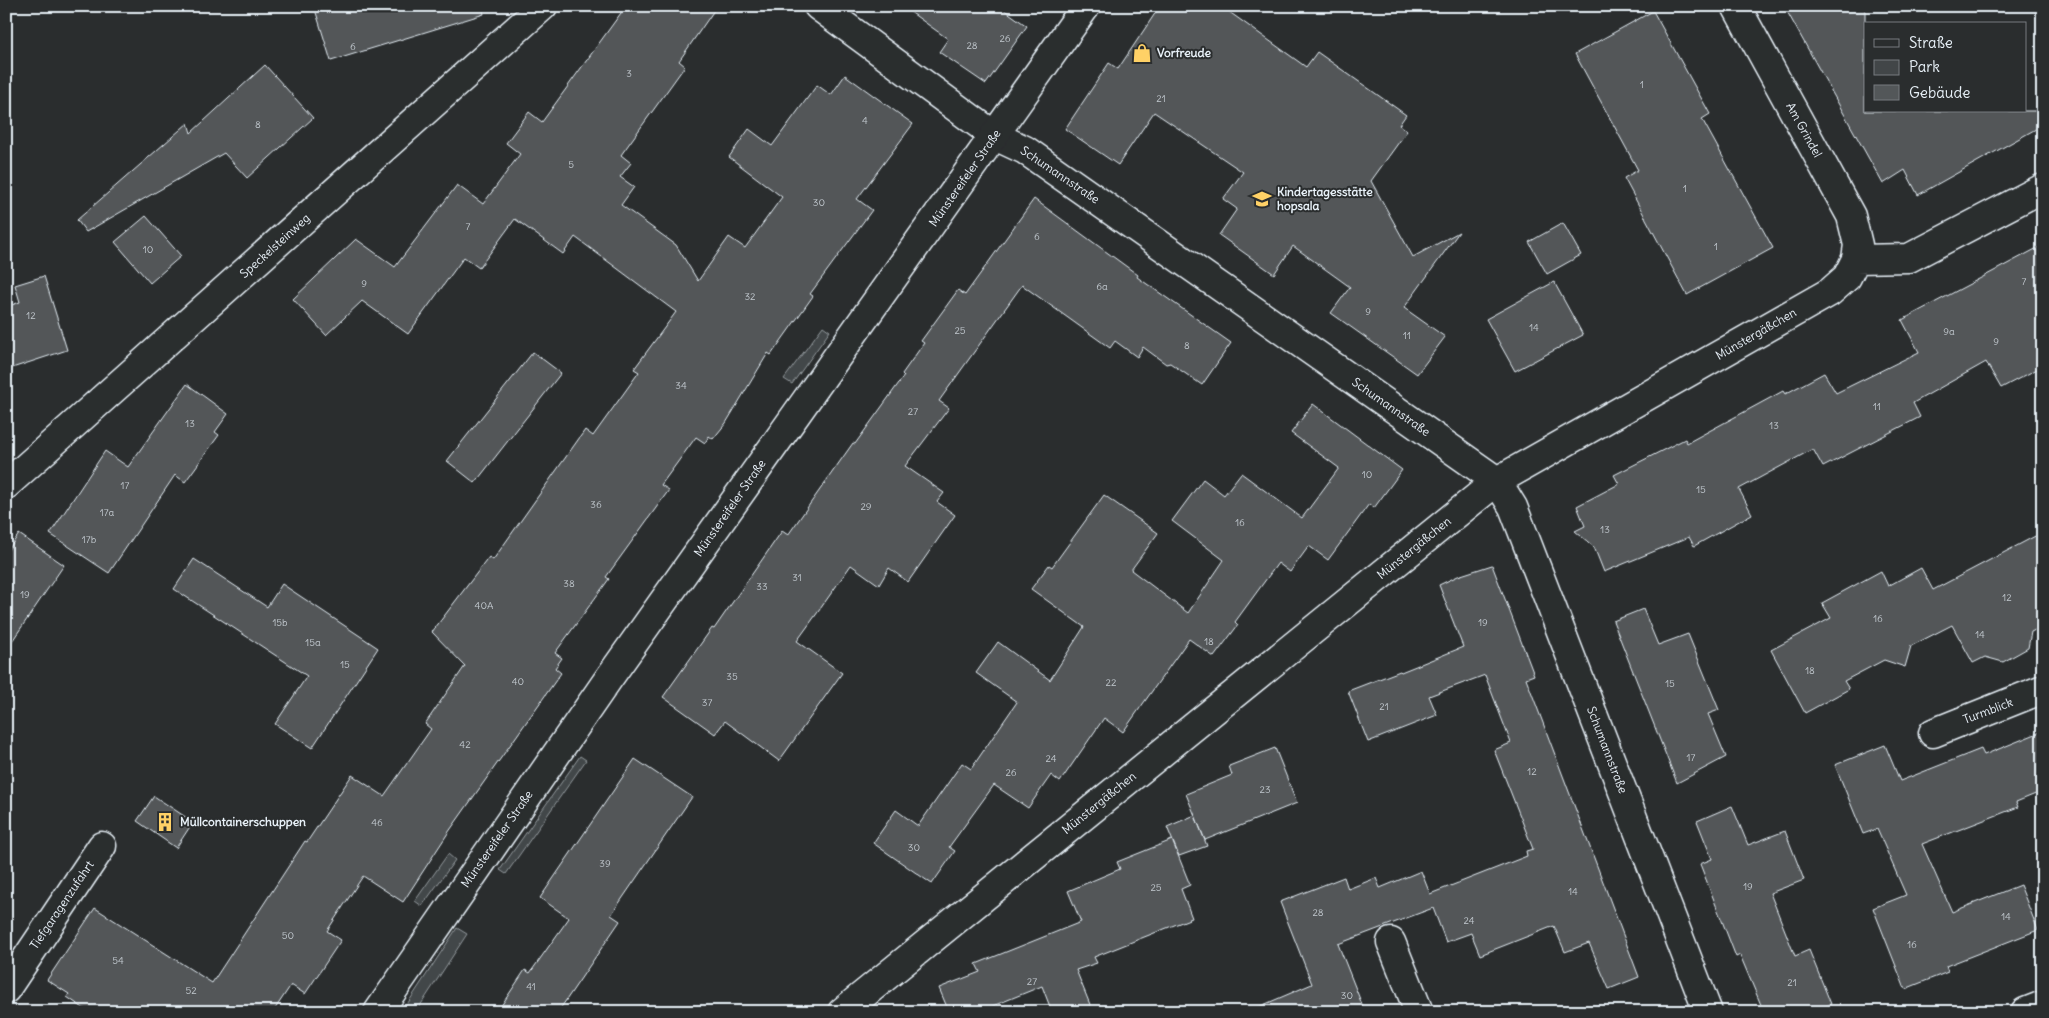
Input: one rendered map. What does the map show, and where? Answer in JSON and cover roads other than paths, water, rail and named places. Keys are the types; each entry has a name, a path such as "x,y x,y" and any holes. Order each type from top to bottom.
{"street":[{"name":"Speckelsteinweg","path":"6,485 543,6"},
{"name":"Schumannstraße","path":"818,6 995,136 1025,150 1497,481 1513,507 1708,1012"},
{"name":"Münstereifeler Straße","path":"378,1012 609,678 1086,6"},
{"name":"Am Grindel","path":"1736,6 1851,216 1858,245 1856,259"},
{"path":"1856,259 1909,258 2043,188"},
{"name":"Münstergäßchen","path":"842,1012 1497,481 1830,292 1847,277 1856,259"},
{"name":"Turmblick","path":"1933,732 2043,689"},
{"name":"Tiefgaragenzufahrt","path":"6,989 102,846"},
{"path":"1391,942 1419,1012"},
{"path":"2025,1012 2043,1005"}],"place":[{"name":"Vorfreude","path":"1142,53"},
{"name":"Kindertagesstätte hopsala","path":"1262,199"},
{"name":"Müllcontainerschuppen","path":"165,822"}]}
